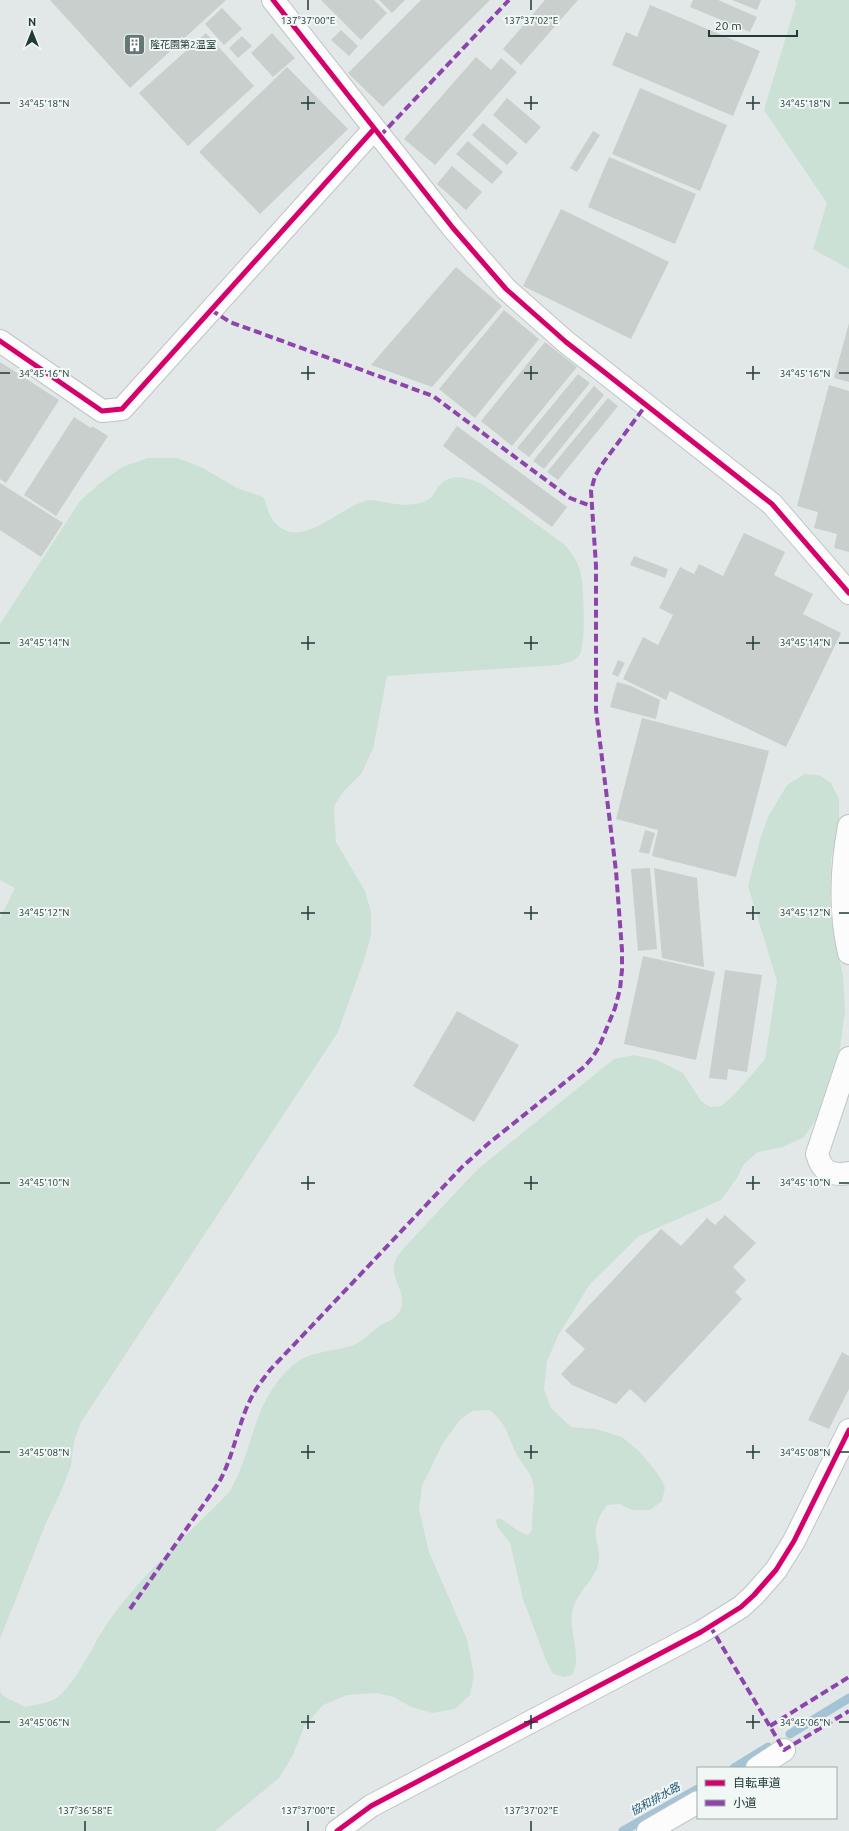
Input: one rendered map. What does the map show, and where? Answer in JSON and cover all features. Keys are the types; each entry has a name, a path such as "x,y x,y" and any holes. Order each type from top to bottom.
{"street":[{"path":"273,0 453,228 506,289 566,342 772,504 849,593"},
{"path":"0,341 102,411 122,409 374,129"},
{"path":"849,826 842,861 841,898 845,936 849,953"},
{"path":"849,1058 817,1154 820,1165 829,1172 840,1175 849,1173"},
{"path":"337,1831 359,1813 371,1806 701,1632 741,1606 765,1583 785,1556 849,1430"},
{"path":"758,1767 784,1750"},
{"path":"648,1831 697,1803"}],"green space":[{"path":"795,0 849,0 849,269 813,249 827,203 764,110 796,3"},
{"path":"148,458 177,458 203,468 237,488 263,497 272,519 282,529 294,532 306,531 345,510 369,500 407,505 424,502 433,495 443,482 448,479 458,477 482,484 565,545 572,554 579,567 583,588 584,613 582,648 580,654 576,658 559,665 387,676 373,749 361,774 343,792 334,806 336,842 365,891 371,912 371,935 365,957 338,1032 81,1422 74,1441 71,1465 63,1487 46,1523 0,1639 0,918 15,888 0,880 0,624 80,501 100,483 122,467"},
{"path":"805,774 819,775 831,783 839,799 839,822 831,859 830,899 834,937 843,975 845,1011 840,1048 816,1120 804,1137 783,1147 758,1152 744,1164 737,1178 721,1200 639,1236 590,1284 559,1334 547,1361 544,1389 551,1408 571,1427 596,1429 622,1437 640,1452 658,1474 665,1487 662,1501 650,1510 632,1510 619,1504 607,1505 600,1516 596,1534 599,1555 598,1565 592,1578 579,1596 573,1609 572,1623 576,1661 572,1675 564,1677 553,1674 545,1658 523,1599 510,1543 497,1526 496,1520 499,1518 524,1534 528,1535 532,1530 534,1486 530,1475 515,1451 506,1429 496,1415 490,1410 472,1411 460,1420 443,1443 422,1486 419,1509 429,1552 467,1639 474,1675 470,1695 455,1709 432,1713 411,1707 394,1697 377,1693 347,1695 323,1705 304,1727 293,1755 279,1778 215,1831 0,1831 0,1691 3,1696 25,1707 55,1699 67,1688 79,1672 97,1640 126,1599 159,1562 230,1491 245,1458 262,1409 269,1394 280,1379 300,1360 315,1354 341,1349 356,1344 378,1327 396,1316 401,1309 402,1301 394,1274 396,1259 403,1249 472,1175 614,1059 634,1055 657,1060 683,1073 701,1101 710,1107 721,1106 735,1094 765,1059 777,981 748,886 761,836 769,815 787,785"}],"building":[{"name":"隆花園第2温室","path":"50,0 226,0 130,88"},
{"path":"321,0 374,0 387,13 361,40"},
{"path":"379,0 405,0 392,13"},
{"path":"421,0 490,0 383,107 348,73"},
{"path":"545,0 578,0 521,65 503,49"},
{"path":"693,0 718,0 757,17 750,32 690,7"},
{"path":"732,0 761,0 757,10"},
{"path":"650,5 760,51 733,116 612,65 626,32 637,37"},
{"path":"222,8 242,29 224,45 205,24"},
{"path":"341,30 358,46 349,56 331,40"},
{"path":"206,33 254,86 188,146 139,93"},
{"path":"272,33 295,58 273,77 251,53"},
{"path":"242,36 252,46 238,58 229,48"},
{"path":"476,57 491,70 501,58 517,72 435,165 404,139"},
{"path":"287,67 348,129 260,214 199,152"},
{"path":"640,88 727,125 700,191 612,154"},
{"path":"507,98 541,127 526,144 493,115"},
{"path":"483,123 518,153 507,165 472,135"},
{"path":"593,131 600,135 577,172 570,168"},
{"path":"468,141 503,172 492,184 456,154"},
{"path":"609,157 696,194 675,244 588,207"},
{"path":"452,166 482,192 466,210 437,184"},
{"path":"561,209 669,262 631,339 523,286"},
{"path":"456,267 502,306 432,387 371,365"},
{"path":"504,310 539,339 475,418 439,389"},
{"path":"849,323 849,382 834,378"},
{"path":"545,342 577,367 512,446 481,421"},
{"path":"0,362 59,400 6,483 0,479"},
{"path":"578,374 590,383 529,457 517,448"},
{"path":"829,385 849,391 849,552 834,548 837,534 814,528 818,512 797,506"},
{"path":"594,386 604,395 544,469 533,461"},
{"path":"608,398 618,406 558,480 547,472"},
{"path":"74,417 91,428 92,426 108,436 56,516 24,495"},
{"path":"457,426 567,507 552,527 443,446"},
{"path":"0,483 63,523 41,557 0,530"},
{"path":"744,533 785,552 774,575 813,594 803,614 841,633 786,747 670,691 666,700 623,679 643,637 658,645 673,615 659,608 680,567 694,574 699,564 723,576"},
{"path":"634,556 668,569 665,578 630,565"},
{"path":"618,660 625,663 618,677 612,674"},
{"path":"617,682 631,686 660,700 656,719 610,707"},
{"path":"642,718 769,751 736,877 652,856 658,830 616,819"},
{"path":"645,830 655,833 649,854 639,852"},
{"path":"650,868 657,949 638,951 631,869"},
{"path":"654,868 697,878 704,967 662,958"},
{"path":"643,956 715,972 696,1060 624,1044"},
{"path":"725,970 762,975 747,1072 728,1069 727,1080 709,1078"},
{"path":"457,1011 519,1045 474,1122 413,1086"},
{"path":"725,1215 756,1243 733,1267 746,1280 735,1292 742,1299 645,1403 630,1389 616,1404 572,1385 561,1374 585,1349 565,1331 661,1229 681,1246 707,1218 715,1225"},
{"path":"842,1352 849,1356 849,1389 829,1429 808,1420"}],"waterway":[{"name":"協和排水路","path":"790,1734 849,1698"},
{"name":"協和排水路","path":"736,1767 768,1747"},
{"name":"協和排水路","path":"623,1831 697,1790"}],"marked path":[{"path":"380,136 509,0"},
{"path":"211,310 230,322 433,396 570,498 591,506"},
{"path":"130,1609 218,1484 229,1461 244,1413 249,1402 270,1370 463,1166 489,1143 584,1067 599,1047 615,1008 620,989 622,950 616,871 596,710 596,566 591,491 595,476 603,463 646,405"},
{"path":"710,1626 784,1750 849,1711"},
{"path":"770,1726 849,1677"}],"cycle path":[{"path":"273,0 453,228 506,289 566,342 772,504 849,593"},
{"path":"0,341 102,411 122,409 374,129"},
{"path":"337,1831 371,1806 701,1632 741,1607 776,1570 794,1541 849,1430"}],"place":[{"name":"隆花園第2温室","path":"134,44"}]}
